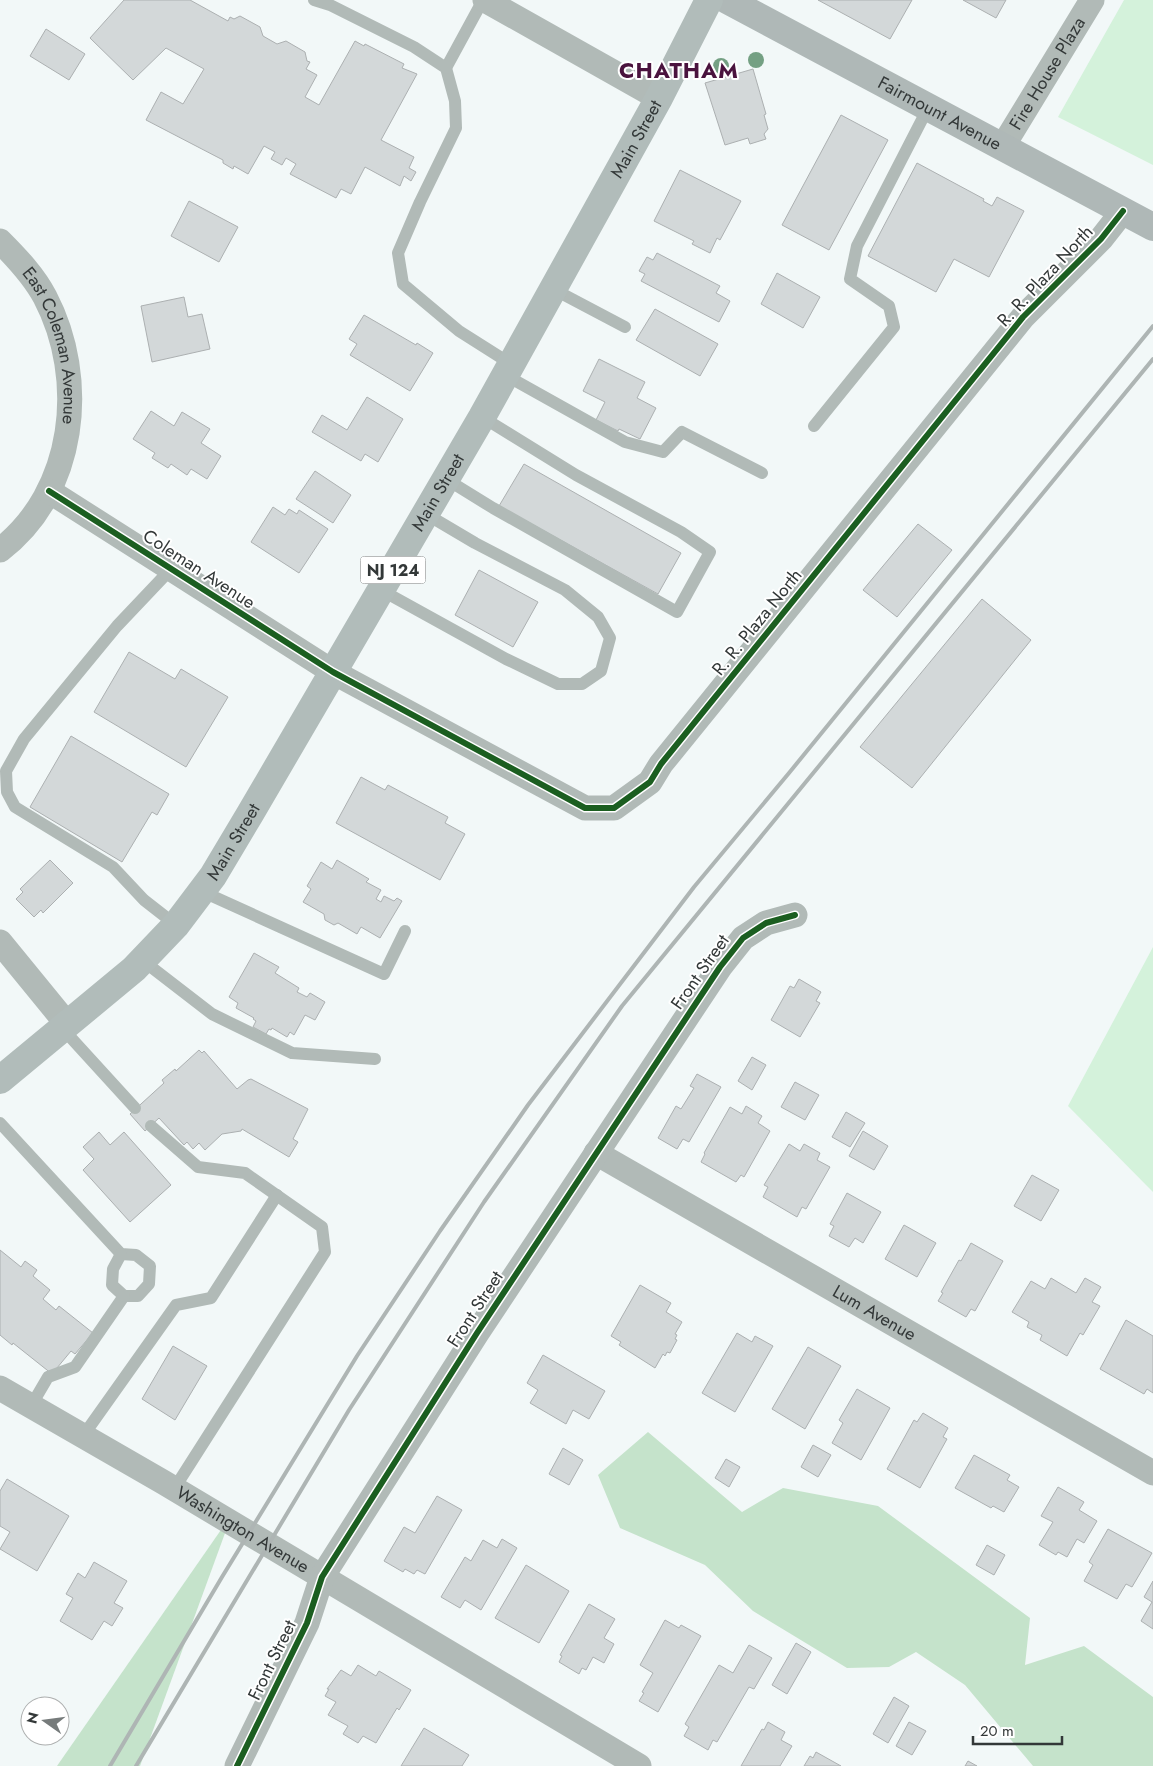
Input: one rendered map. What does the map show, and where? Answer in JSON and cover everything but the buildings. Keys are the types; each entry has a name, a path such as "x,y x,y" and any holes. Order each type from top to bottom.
{"main road":[{"name":"Main Street","path":"0,1080 142,960 176,925 213,876 482,417 659,98 709,0"},
{"name":"Fairmount Avenue","path":"727,0 1153,227"}],"street":[{"path":"484,0 659,98"},
{"name":"Fire House Plaza","path":"1003,146 1092,0"},
{"name":"R. R. Plaza North","path":"333,672 585,808 614,808 650,782 661,764 1023,317 1101,239 1123,211"},
{"name":"East Coleman Avenue","path":"0,241 21,262 44,295 53,313 66,352 69,372 70,413 63,453 49,491 38,509 12,540 0,550"},
{"name":"Coleman Avenue","path":"49,491 333,672"},
{"name":"Front Street","path":"237,1766 307,1623 322,1577 477,1333 720,967 742,938 766,923 795,915"},
{"path":"0,942 65,1026"},
{"name":"Lum Avenue","path":"596,1153 1153,1473"},
{"name":"Washington Avenue","path":"0,1388 174,1489 639,1766"}],"lane":[{"path":"314,0 330,5 414,47 446,68 455,101 456,128 420,202 398,254 403,284 508,369 625,442 663,452 682,432 762,473"},
{"path":"446,68 484,0"},
{"path":"814,426 894,327 889,306 850,279 857,246 928,106"},
{"path":"553,289 625,327"},
{"path":"446,479 493,508 677,612 710,552 681,532 576,475 482,417"},
{"path":"381,590 506,659 558,684 582,684 601,671 610,638 598,617 566,590 475,544 426,514"},
{"path":"171,569 118,626 24,740 6,770 8,792 15,807 113,867 144,900 176,925"},
{"path":"201,891 384,974 405,931"},
{"path":"142,960 212,1014 292,1053 375,1059"},
{"path":"65,1026 135,1108"},
{"path":"0,1123 121,1254 136,1255 150,1266 148,1284 138,1296 124,1296 112,1285 113,1269 121,1254"},
{"path":"151,1126 198,1167 245,1173 322,1227 325,1252 174,1489"},
{"path":"83,1436 176,1305 211,1298 277,1195"},
{"path":"31,1406 48,1377 75,1367 124,1296"}],"green space":[{"path":"1124,0 1153,0 1153,165 1058,117"},
{"path":"1153,947 1153,1192 1068,1106"},
{"path":"648,1432 742,1512 783,1488 878,1506 1030,1618 1025,1665 1084,1646 1153,1697 1153,1766 1033,1766 965,1685 916,1652 889,1667 847,1668 753,1611 705,1565 620,1528 598,1475"},
{"path":"232,1514 140,1766 57,1766"}],"railway":[{"path":"110,1766 222,1577 357,1356 440,1231 528,1105 694,887 1153,326"},
{"path":"136,1766 349,1410 484,1202 622,1006 1153,359"}],"cycle path":[{"path":"49,491 333,672 585,808 614,808 650,782 661,764 1023,317 1101,239 1123,211"},
{"path":"237,1766 307,1623 322,1577 477,1333 720,967 743,938 766,923 795,915"}],"district":[{"name":"CHATHAM","path":"679,70"}]}
